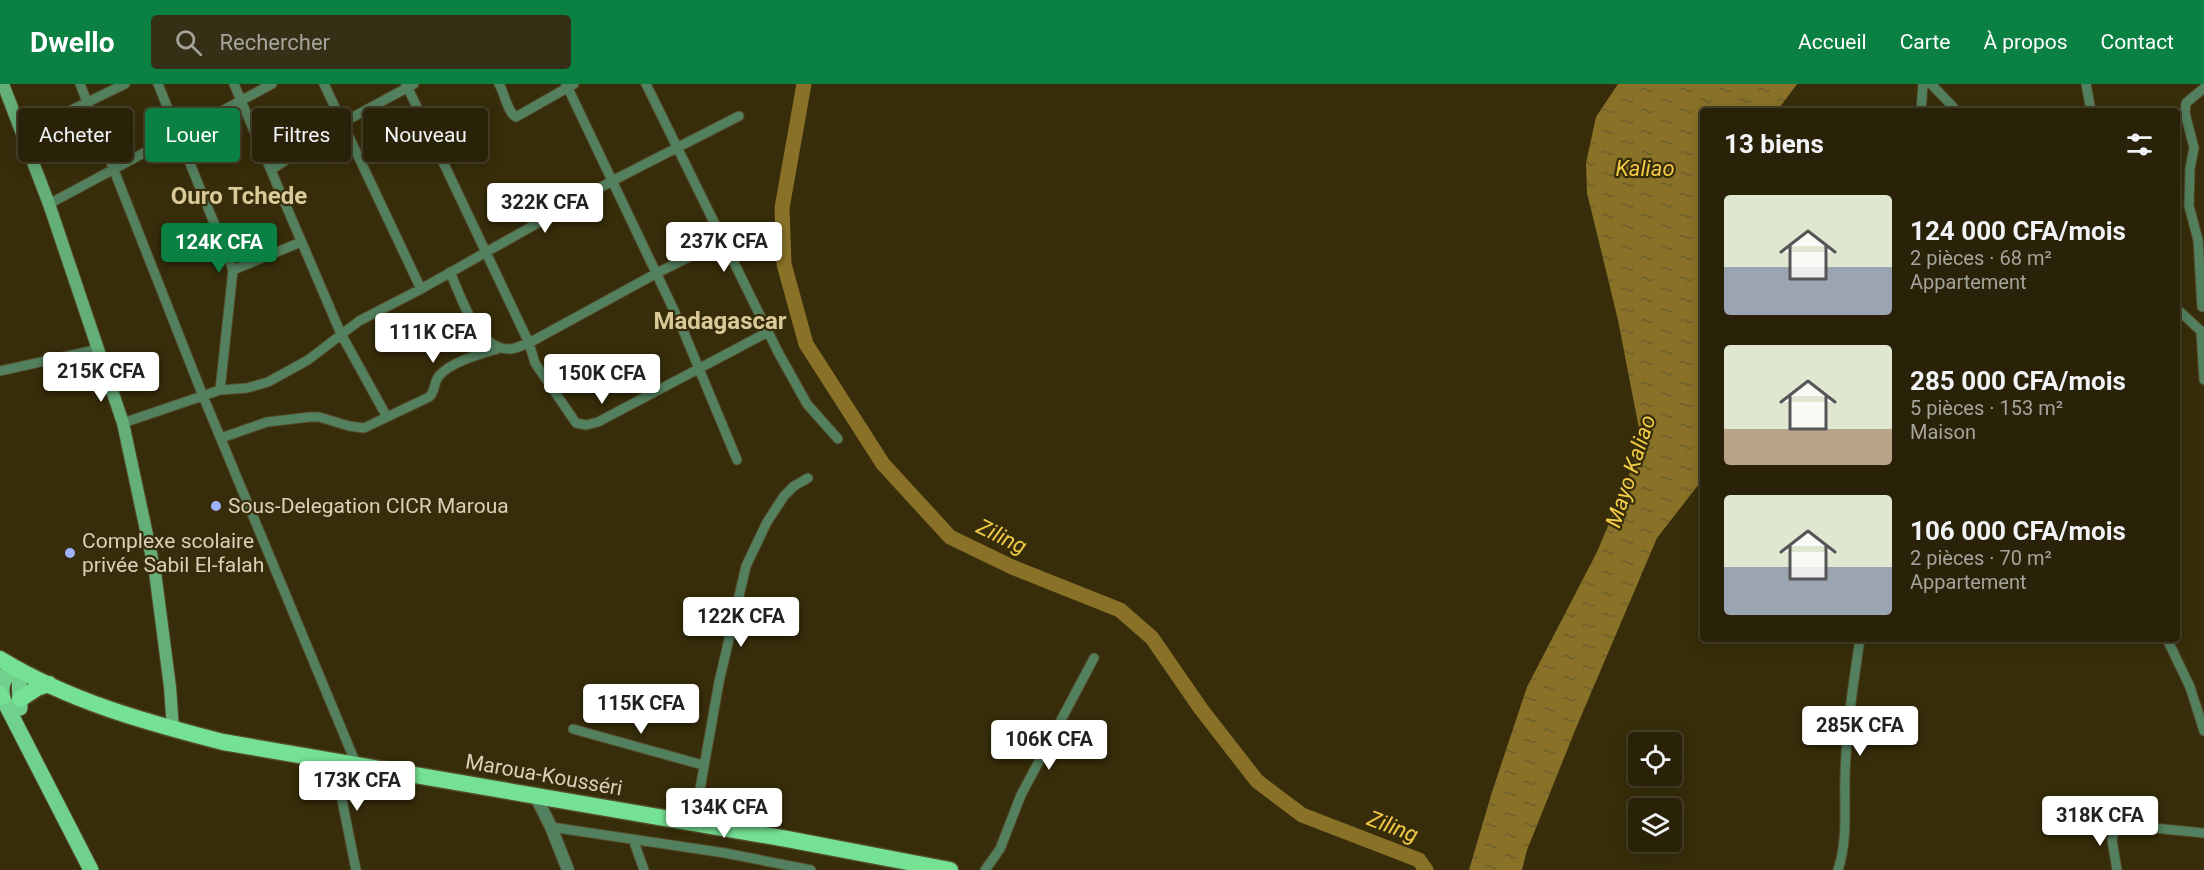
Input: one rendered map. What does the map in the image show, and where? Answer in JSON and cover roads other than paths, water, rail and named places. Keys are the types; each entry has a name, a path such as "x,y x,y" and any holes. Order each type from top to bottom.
{"highway":[{"name":"Maroua-Kousséri","path":"10,665 89,703 136,719 223,742 694,823 950,870"},
{"path":"20,699 37,687 49,684"}],"main road":[{"path":"3,84 18,123"},
{"path":"33,162 123,423 155,572 170,687 173,729"},
{"path":"10,665 1,695 91,870"},
{"path":"10,665 20,699 19,729"}],"street":[{"path":"80,84 220,438 357,766"},
{"path":"76,108 126,84"},
{"path":"158,84 168,108"},
{"path":"234,84 341,334 387,417"},
{"path":"230,108 272,84"},
{"path":"324,84 335,108"},
{"path":"499,84 505,93 510,112 516,117 569,85 657,273 737,460"},
{"path":"646,84 768,332 807,404 838,439"},
{"path":"1921,108 1923,84"},
{"path":"1931,84 1954,108"},
{"path":"2086,84 2090,108"},
{"path":"2186,317 2203,307 2198,240 2189,206 2190,168 2194,148 2185,113 2186,103 2204,88 2198,84"},
{"path":"351,118 409,85 529,342 535,363 576,423 586,425 598,422 768,332"},
{"path":"123,423 220,390 247,388 268,382 308,360 359,321 421,289 612,181 739,116"},
{"path":"351,142 421,289"},
{"path":"49,204 145,153"},
{"path":"190,162 233,270 220,390"},
{"path":"271,170 283,162"},
{"path":"220,438 267,422 319,417 364,428 429,397 434,393 439,376 452,366 477,355 500,348 513,349 529,342 723,240"},
{"path":"233,270 301,243"},
{"path":"450,272 476,328 500,348"},
{"path":"2180,312 2203,333 2204,380"},
{"path":"0,371 99,349"},
{"path":"694,823 719,682 746,566 767,522 784,496 794,486 808,478"},
{"path":"1838,870 1845,837 1845,776 1860,642"},
{"path":"2168,642 2190,687 2204,731"},
{"path":"985,870 1000,849 1021,795 1094,658"},
{"path":"573,729 703,765"},
{"path":"334,760 356,870"},
{"path":"536,797 551,826 568,870"},
{"path":"2117,870 2112,840 2115,828 2123,825 2204,833"},
{"path":"551,826 725,853 811,870"},
{"path":"633,839 644,870"}],"water":[{"name":"Kaliao","path":"1618,84 1797,84 1779,108 1700,108 1700,483 1657,538 1576,728 1527,850 1522,870 1469,870 1527,687 1597,552 1642,444 1618,320 1587,193 1586,163 1596,117"}],"waterway":[{"name":"Ziling","path":"804,84 782,208 784,264 806,344 883,464 950,537 1012,567 1120,610 1152,638 1201,709 1257,781 1302,815 1419,860 1426,870"}],"place":[{"name":"Sous-Delegation CICR Maroua","path":"216,506"},
{"name":"Complexe scolaire privée Sabil El-falah","path":"70,553"}],"district":[{"name":"Ouro Tchede","path":"239,196"},
{"name":"Madagascar","path":"720,321"}],"water label":[{"name":"Mayo Kaliao","path":"1630,471"}]}
